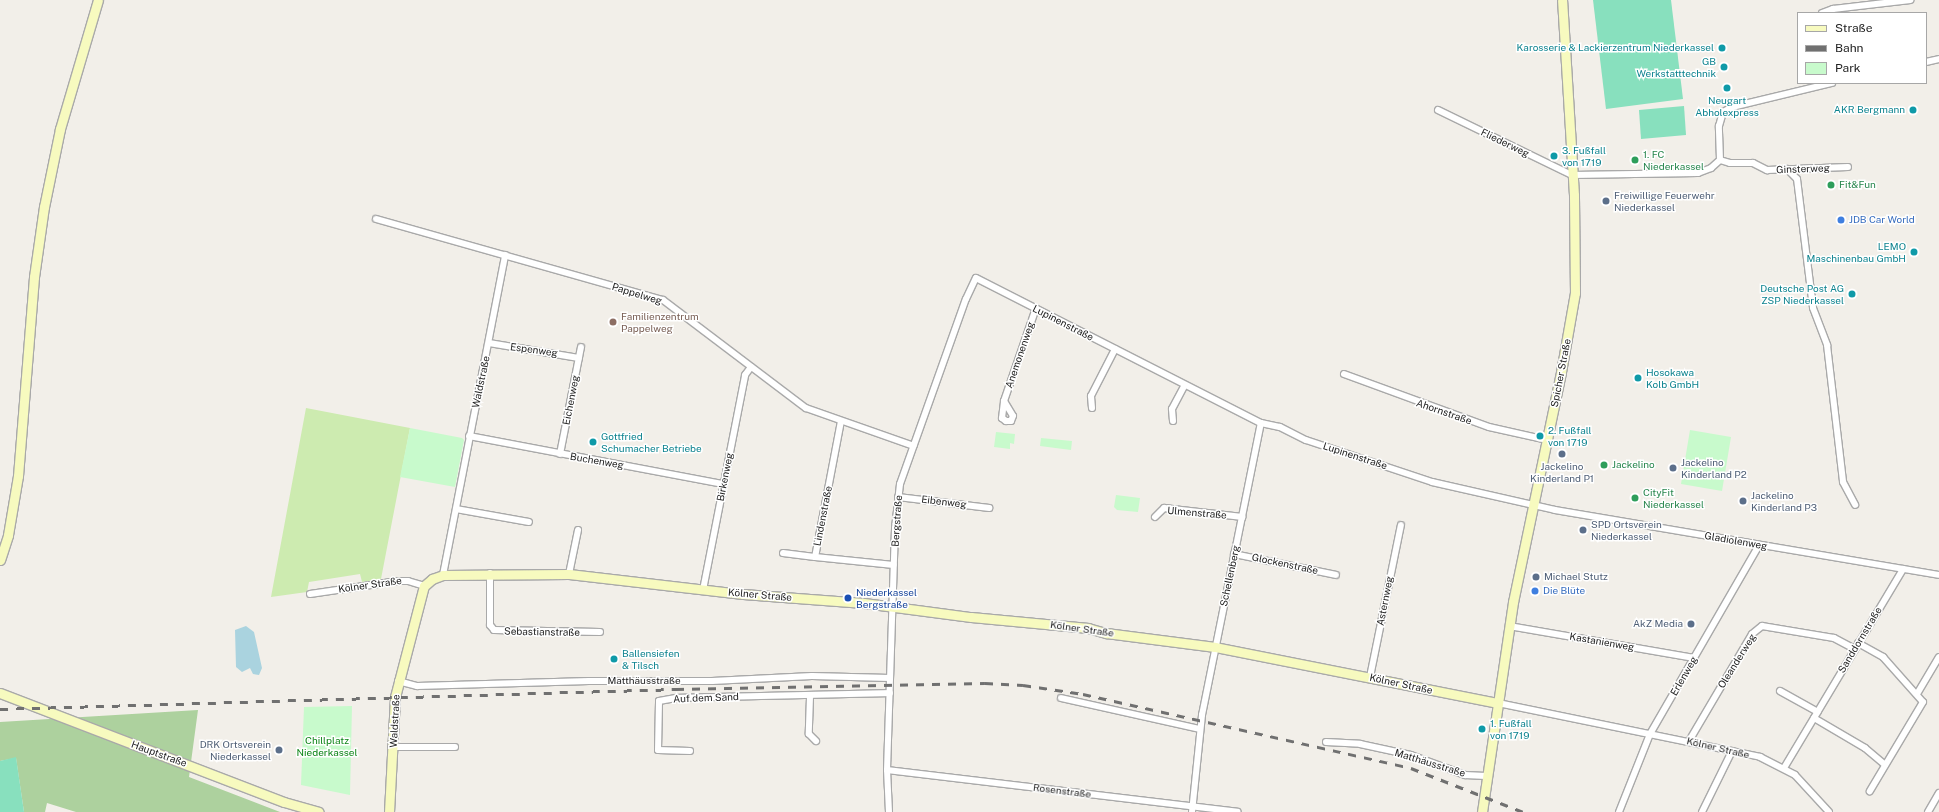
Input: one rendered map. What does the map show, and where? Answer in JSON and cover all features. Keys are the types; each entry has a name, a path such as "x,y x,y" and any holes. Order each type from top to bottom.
{"street":[{"path":"0,560 8,535 18,476 34,277 44,207 60,129 98,0"},
{"name":"Spicher Straße","path":"1482,812 1486,776 1509,626 1575,293 1572,175 1562,0"},
{"path":"1825,12 1833,9 1910,0"},
{"path":"1927,62 1939,59"},
{"path":"1572,175 1698,173 1711,168 1720,160 1719,126 1723,112 1732,107 1819,84"},
{"name":"Fliederweg","path":"1438,110 1572,175"},
{"name":"Ginsterweg","path":"1720,160 1730,163 1753,164 1767,170 1848,167"},
{"path":"1787,169 1797,179 1813,308 1827,345 1843,482 1854,505"},
{"name":"Pappelweg","path":"376,219 663,300 806,408 914,446"},
{"name":"Waldstraße","path":"443,575 505,255"},
{"name":"Bergstraße","path":"889,812 887,770 892,608 900,484 966,299 976,278 1006,294"},
{"name":"Lupinenstraße","path":"1006,294 1261,423 1280,427 1306,440 1432,482 1534,505"},
{"name":"Anemonenweg","path":"1004,401 1036,308"},
{"name":"Espenweg","path":"489,343 579,358"},
{"name":"Eichenweg","path":"560,454 581,346"},
{"path":"1092,408 1091,396 1115,349"},
{"name":"Birkenweg","path":"703,590 745,375 751,367"},
{"name":"Ahornstraße","path":"1344,374 1489,428 1547,440"},
{"path":"1173,421 1172,408 1184,385"},
{"name":"Lindenstraße","path":"841,421 815,557 894,566"},
{"name":"Schellenberg","path":"1192,809 1200,729 1215,647 1261,423"},
{"name":"Buchenweg","path":"469,436 724,484"},
{"name":"Eibenweg","path":"898,497 989,508"},
{"name":"Gladiolenweg","path":"1534,505 1939,575"},
{"name":"Ulmenstraße","path":"1155,517 1164,508 1242,517"},
{"path":"456,509 529,522"},
{"name":"Asternweg","path":"1370,677 1401,524"},
{"path":"569,574 578,530"},
{"name":"Erlenweg","path":"1619,812 1650,734 1759,545"},
{"path":"783,553 815,557"},
{"name":"Glockenstraße","path":"1234,554 1336,575"},
{"name":"Sanddornstraße","path":"1784,768 1903,569"},
{"name":"Kölner Straße","path":"310,594 408,580 424,586 432,579 443,575 490,573 569,574 703,590 1088,628 1106,633 1215,647 1689,741 1760,757 1784,768 1806,785 1829,812"},
{"name":"Sebastianstraße","path":"490,573 490,625 494,630 600,632"},
{"name":"Waldstraße","path":"389,812 395,696 424,586"},
{"name":"Kastanienweg","path":"1509,626 1694,658"},
{"name":"Oleanderweg","path":"1689,741 1752,634 1762,626 1834,638 1857,646 1882,657 1917,694"},
{"path":"1870,791 1923,702 1917,694 1939,657"},
{"name":"Matthäusstraße","path":"398,681 417,686 589,681 712,681 812,676 890,678"},
{"path":"1780,692 1818,712"},
{"name":"Hauptstraße","path":"0,693 284,802 319,812"},
{"name":"Auf dem Sand","path":"690,751 658,750 659,701 676,698 726,696 810,697 890,693"},
{"path":"810,697 809,734 816,741"},
{"path":"1061,698 1200,729"},
{"path":"1814,718 1865,748 1885,765"},
{"name":"Matthäusstraße","path":"1326,742 1360,744 1411,755 1465,775 1486,776"},
{"path":"393,746 455,747"},
{"path":"1702,812 1732,751"},
{"name":"Rosenstraße","path":"887,770 1192,809 1237,812"},
{"path":"1928,812 1939,794"}],"green space":[{"path":"1593,0 1671,0 1683,99 1606,109"},
{"path":"1684,106 1686,135 1641,139 1639,110"},
{"path":"306,408 410,428 381,579 362,582 360,574 309,582 307,592 271,597"},
{"path":"410,428 462,438 464,440 455,487 400,477"},
{"path":"1690,430 1731,437 1722,491 1681,484"},
{"path":"996,432 1015,434 1014,444 1010,443 1010,449 994,447"},
{"path":"1041,438 1072,441 1071,450 1040,446"},
{"path":"1116,495 1140,498 1138,512 1117,510 1114,507"},
{"name":"Chillplatz Niederkassel","path":"352,706 350,795 301,785 304,707"},
{"path":"198,710 189,777 280,812 76,812 47,803 45,812 24,812 16,758 0,761 0,722"},
{"path":"16,757 24,812 0,812 0,761"}],"water":[{"path":"246,626 254,632 262,668 259,675 253,674 250,668 242,672 236,667 235,630"}],"railway":[{"path":"0,709 676,689 985,683 1023,685 1083,694 1411,768 1523,812"}],"place":[{"name":"Karosserie & Lackierzentrum Niederkassel","path":"1722,48"},
{"name":"GB Werkstatttechnik","path":"1724,67"},
{"name":"Neugart Abholexpress","path":"1727,88"},
{"name":"AKR Bergmann","path":"1913,110"},
{"name":"3. Fußfall von 1719","path":"1554,156"},
{"name":"1. FC Niederkassel","path":"1635,160"},
{"name":"Fit&Fun","path":"1831,185"},
{"name":"Freiwillige Feuerwehr Niederkassel","path":"1606,201"},
{"name":"JDB Car World","path":"1841,220"},
{"name":"LEMO Maschinenbau GmbH","path":"1914,252"},
{"name":"Deutsche Post AG ZSP Niederkassel","path":"1852,294"},
{"name":"Familienzentrum Pappelweg","path":"613,322"},
{"name":"Hosokawa Kolb GmbH","path":"1638,378"},
{"name":"2. Fußfall von 1719","path":"1540,436"},
{"name":"Gottfried Schumacher Betriebe","path":"593,442"},
{"name":"Jackelino Kinderland P1","path":"1562,454"},
{"name":"Jackelino","path":"1604,465"},
{"name":"Jackelino Kinderland P2","path":"1673,468"},
{"name":"CityFit Niederkassel","path":"1635,498"},
{"name":"Jackelino Kinderland P3","path":"1743,501"},
{"name":"SPD Ortsverein Niederkassel","path":"1583,530"},
{"name":"Michael Stutz","path":"1536,577"},
{"name":"Die Blüte","path":"1535,591"},
{"name":"Niederkassel Bergstraße","path":"848,598"},
{"name":"AkZ Media","path":"1691,624"},
{"name":"Ballensiefen & Tilsch","path":"614,659"},
{"name":"1. Fußfall von 1719","path":"1482,729"},
{"name":"DRK Ortsverein Niederkassel","path":"279,750"}]}
